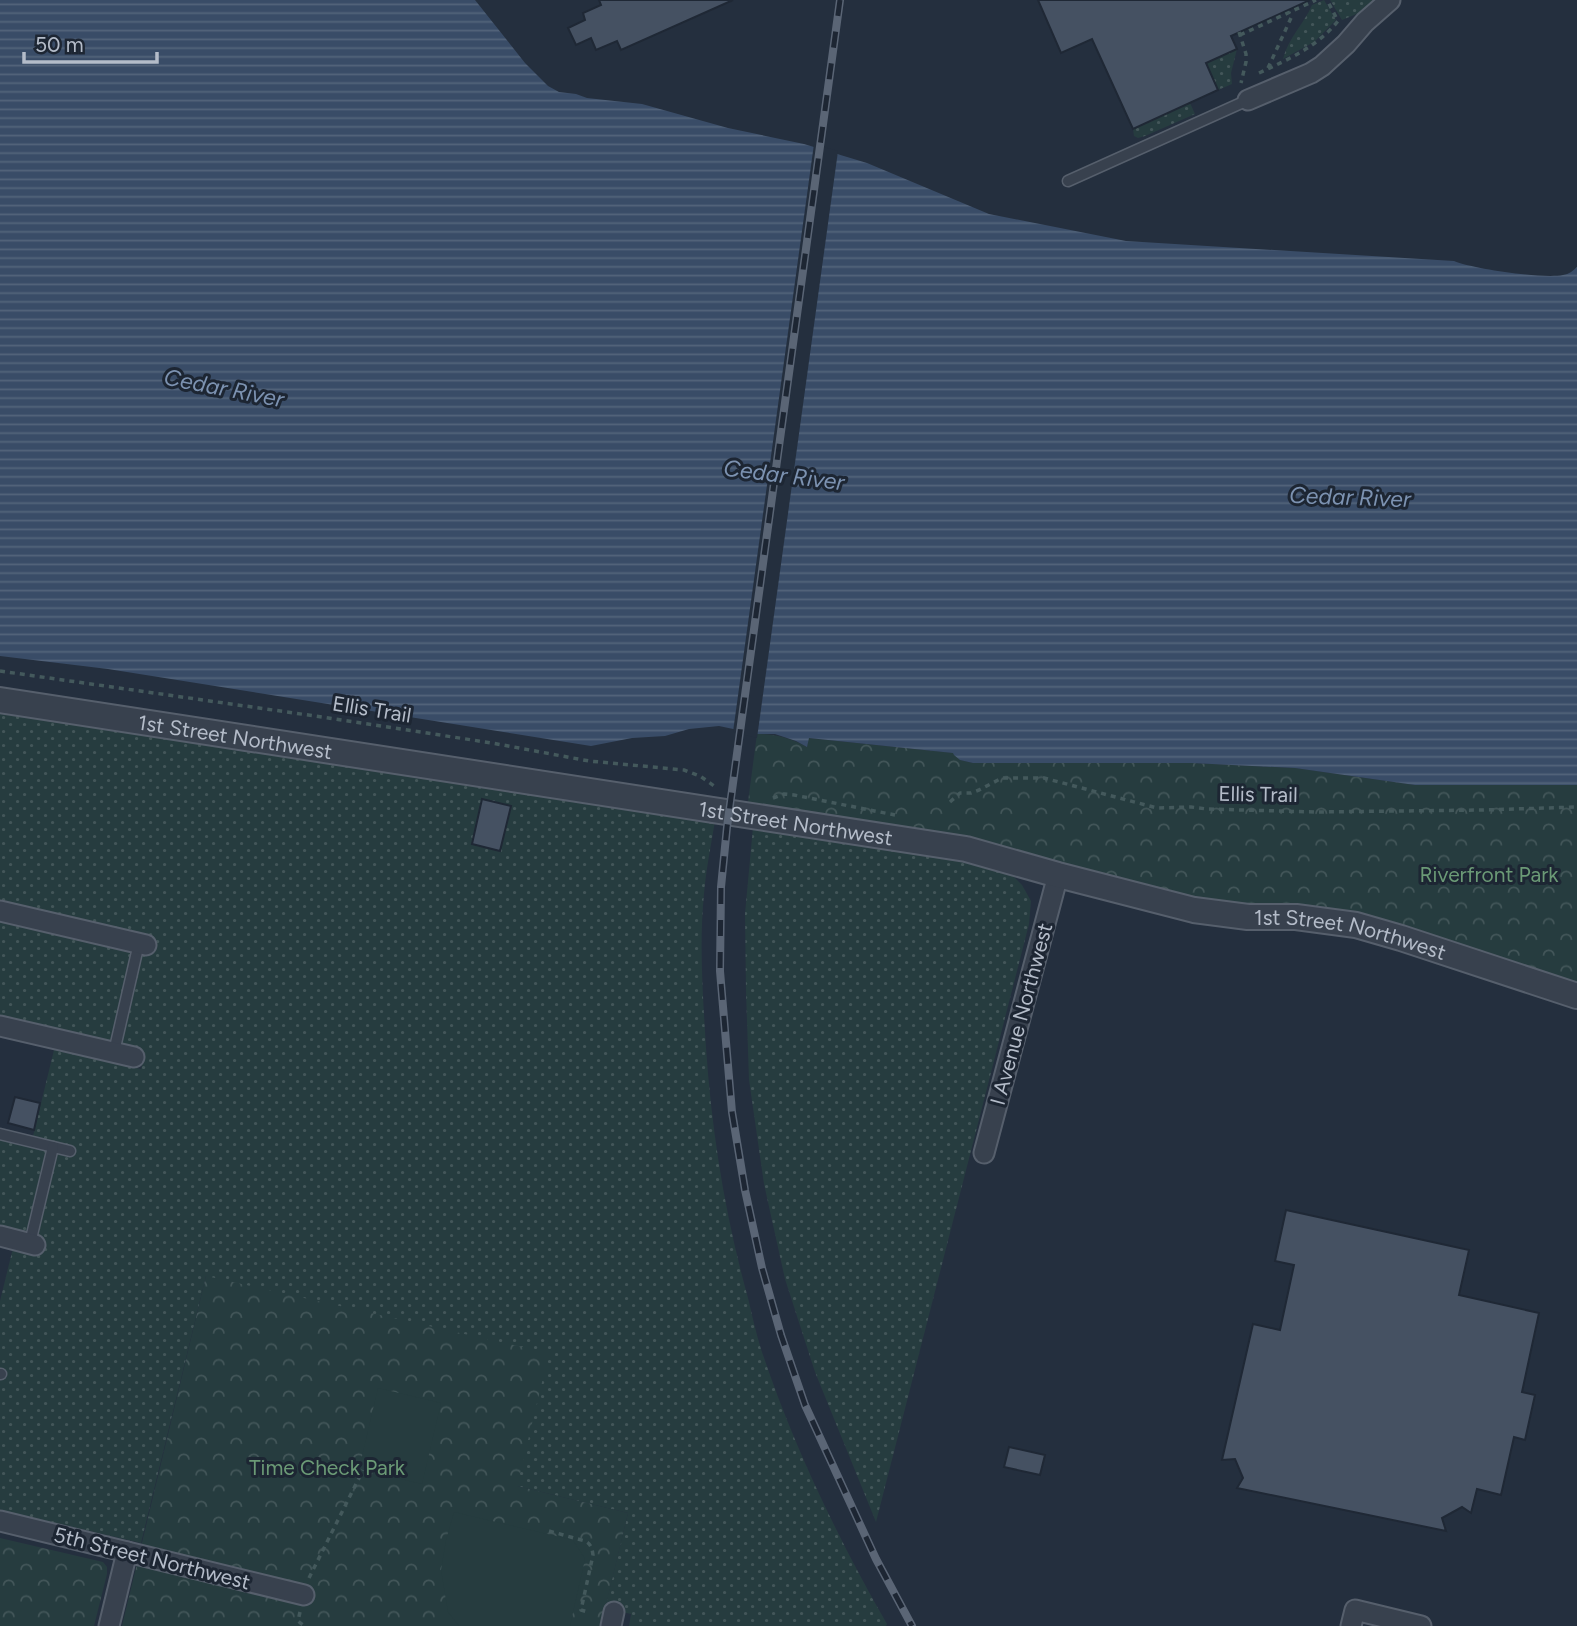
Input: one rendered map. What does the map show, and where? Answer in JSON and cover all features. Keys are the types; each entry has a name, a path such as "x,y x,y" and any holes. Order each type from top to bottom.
{"street":[{"path":"1243,89 1311,72 1322,66 1390,0"},
{"name":"1st Street Northwest","path":"0,700 940,844 1194,910 1248,917 1296,917 1356,925 1577,996"},
{"name":"I Avenue Northwest","path":"984,1153 1058,875"},
{"path":"0,911 142,944"},
{"path":"0,1026 134,1057"},
{"path":"0,1236 33,1244"},
{"name":"5th Street Northwest","path":"0,1521 304,1595"},
{"path":"110,1626 127,1552"},
{"path":"1353,1618 1421,1626"}],"lane":[{"path":"1069,181 1243,89"},
{"path":"114,1052 142,944"},
{"path":"0,1134 70,1151"},
{"path":"33,1244 53,1147"}],"path":[{"path":"1243,89 1246,54 1239,34 1316,0"},
{"path":"1243,89 1268,69 1306,51 1333,27 1338,21 1327,0"},
{"path":"1268,69 1291,18 1289,12"},
{"name":"Ellis Trail","path":"0,671 322,717 589,761 684,770 700,776 721,792"},
{"name":"Ellis Trail","path":"950,802 960,793 971,793 1002,778 1017,777 1044,778 1168,808 1329,811 1577,807"},
{"path":"304,1626 298,1621 306,1584 363,1470"},
{"path":"549,1531 585,1541 592,1549 581,1610 588,1612"}],"green space":[{"path":"1324,0 1336,20 1314,42 1283,59 1312,5"},
{"path":"1330,0 1374,0 1359,13 1342,20"},
{"path":"1237,49 1231,73 1232,84 1218,90 1206,63"},
{"path":"1190,103 1195,114 1145,136 1134,136 1133,129"},
{"path":"0,711 715,821 703,913 703,990 712,1112 733,1236 759,1343 787,1420 834,1524 886,1626 629,1626 631,1614 605,1608 628,1513 517,1486 206,1276 141,1543 0,1510 0,1301 13,1248 0,1229 0,1129 33,1136 54,1050 141,1069 145,1053 0,1019 0,919 146,955 151,937 0,901"},
{"name":"Riverfront Park","path":"757,734 783,737 807,747 808,738 954,753 960,760 973,763 1192,763 1295,768 1415,785 1577,785 1577,996 1401,938 1198,910 841,829 748,802"},
{"path":"753,827 901,849 998,870 1013,876 1031,901 1029,924 876,1522 815,1372 785,1279 764,1184 749,1080 746,991 745,914"},
{"name":"Time Check Park","path":"206,1276 549,1353 517,1486 628,1513 601,1626 122,1626"},
{"path":"378,1388 441,1403 422,1484 359,1469"},
{"path":"454,1512 573,1540 585,1559 570,1626 459,1626 448,1612 441,1570"},
{"path":"0,1538 103,1562 107,1567 107,1574 94,1626 0,1626"}],"water":[{"name":"Cedar River","path":"0,0 475,0 525,63 548,86 559,92 642,104 728,128 804,144 867,163 989,214 1126,241 1454,261 1492,270 1540,276 1565,275 1577,267 1577,785 1415,785 1295,768 1192,763 973,763 960,760 953,753 809,738 807,747 775,734 757,734 719,726 591,746 108,669 0,656"}],"pier":[{"path":"814,144 838,151 757,738 733,732"}],"building":[{"path":"599,0 733,0 621,50 617,41 596,50 591,38 576,45 568,28 585,20 583,13 601,5"},
{"path":"1038,0 1310,0 1231,36 1237,49 1206,63 1218,90 1133,129 1092,39 1061,53"},
{"path":"482,799 511,806 500,851 472,844"},
{"path":"15,1097 40,1103 34,1130 8,1123"},
{"path":"1286,1210 1469,1250 1459,1295 1539,1313 1522,1392 1535,1395 1525,1440 1514,1437 1501,1495 1477,1489 1471,1513 1462,1507 1442,1518 1446,1531 1237,1488 1243,1478 1235,1459 1222,1460 1253,1324 1280,1330 1294,1265 1275,1261"},
{"path":"1009,1447 1045,1455 1040,1475 1004,1467"}],"railway":[{"path":"840,0 727,827 721,887 720,971 732,1112 745,1190 762,1268 781,1335 805,1405 876,1559 912,1626"}]}
